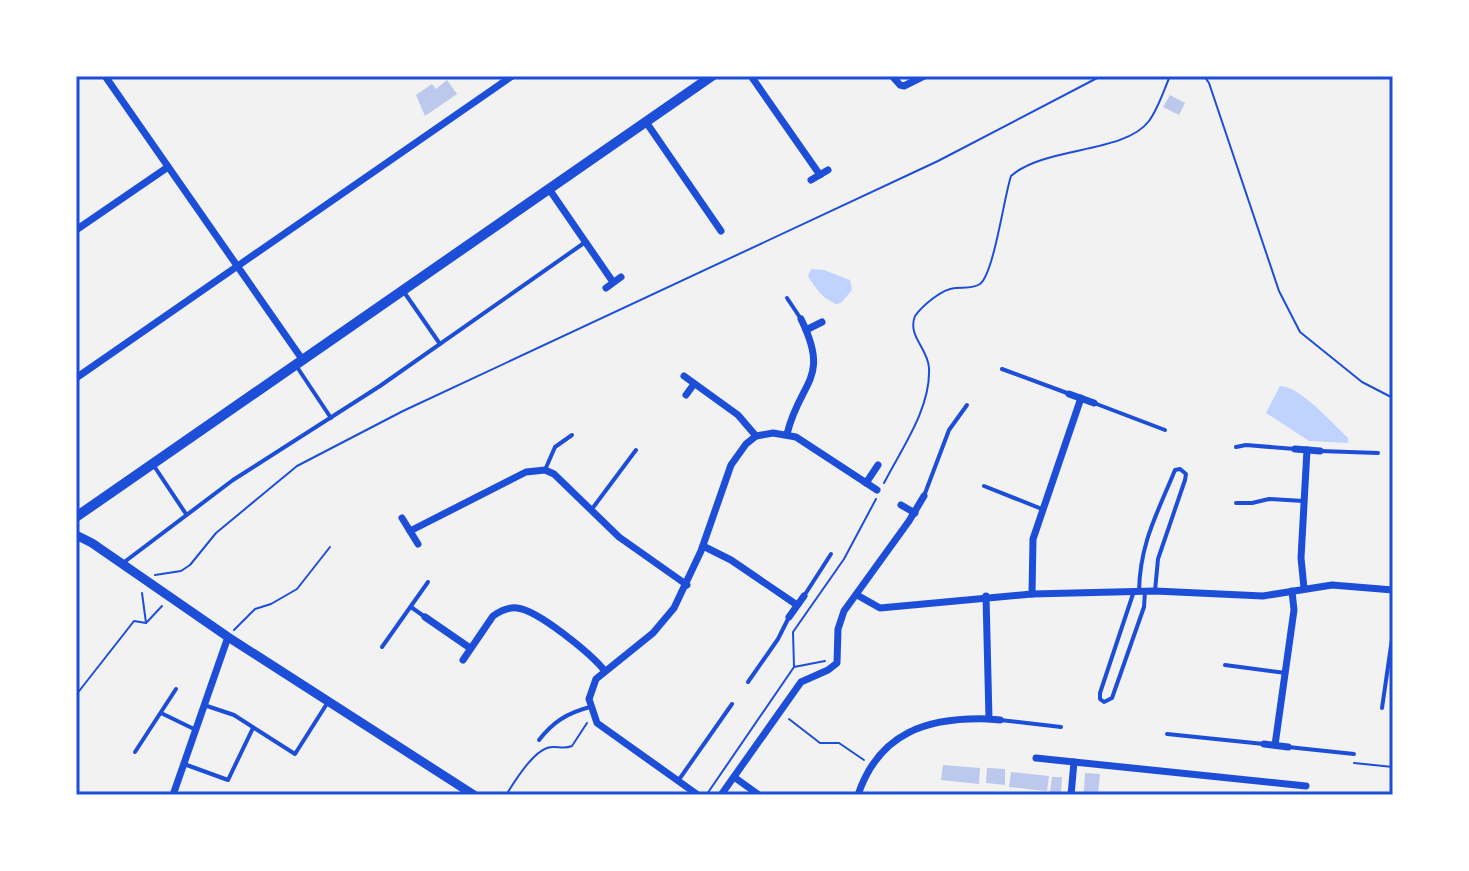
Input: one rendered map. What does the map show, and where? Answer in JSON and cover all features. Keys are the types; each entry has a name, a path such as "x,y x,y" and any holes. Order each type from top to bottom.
{"main road":[{"path":"76,517 151,462 712,76"}],"street":[{"path":"105,76 238,265 298,361"},
{"path":"76,378 512,76"},
{"path":"751,76 820,175"},
{"path":"892,76 904,86 924,76"},
{"path":"646,122 721,231"},
{"path":"76,230 168,167"},
{"path":"811,180 828,170"},
{"path":"549,189 586,242 610,285 621,277"},
{"path":"787,434 791,417 814,371 815,351 801,319"},
{"path":"806,330 822,322"},
{"path":"684,376 738,415 756,436"},
{"path":"686,395 694,384"},
{"path":"1069,394 1094,403"},
{"path":"1032,594 1033,539 1081,398"},
{"path":"698,795 603,729 591,711 592,686 604,670 653,633 674,608 703,546 731,465 756,436 787,434 803,441 877,490"},
{"path":"1295,449 1320,451"},
{"path":"1304,588 1301,558 1307,450"},
{"path":"866,483 878,465"},
{"path":"410,531 526,472 545,470 564,482 619,537 687,585"},
{"path":"721,795 801,682 835,665 840,621 924,496"},
{"path":"901,505 915,513"},
{"path":"402,518 418,544"},
{"path":"76,535 123,563 147,586 171,597 474,795"},
{"path":"703,546 731,560 797,605"},
{"path":"857,595 880,608 1032,594 1155,591 1263,596 1332,585 1393,590"},
{"path":"1275,745 1294,610 1292,591"},
{"path":"789,617 804,596"},
{"path":"986,596 989,719"},
{"path":"463,660 493,616 500,611 518,608 535,615 589,652 604,670"},
{"path":"425,617 470,648"},
{"path":"173,795 228,637"},
{"path":"858,795 873,763 898,738 929,723 947,719 1000,720"},
{"path":"1264,744 1288,747"},
{"path":"1036,758 1306,786"},
{"path":"1071,795 1074,762"},
{"path":"734,777 759,795"}],"lane":[{"path":"123,563 242,474 331,418 586,242"},
{"path":"403,290 440,344"},
{"path":"787,298 801,319"},
{"path":"298,361 331,418"},
{"path":"1002,369 1069,394"},
{"path":"1094,403 1165,430"},
{"path":"924,496 949,430 967,405"},
{"path":"545,470 555,447 572,435"},
{"path":"1236,447 1295,449"},
{"path":"591,511 636,450"},
{"path":"1320,451 1378,453"},
{"path":"151,462 186,514"},
{"path":"1139,591 1144,607 1112,698 1104,702 1100,699 1100,693 1139,591 1141,557 1157,510 1175,470 1180,469 1186,474 1185,480 1158,559 1155,591"},
{"path":"984,486 1042,509"},
{"path":"1236,503 1269,499 1304,501"},
{"path":"804,596 831,554"},
{"path":"382,647 428,582"},
{"path":"411,607 425,617"},
{"path":"748,682 778,639 789,617"},
{"path":"1382,708 1393,632"},
{"path":"1225,665 1286,673"},
{"path":"135,752 176,689"},
{"path":"203,704 234,715 295,754 328,702"},
{"path":"678,781 732,704"},
{"path":"539,740 553,723 574,711 591,711"},
{"path":"161,713 194,729"},
{"path":"1000,720 1061,727"},
{"path":"182,764 228,780 253,728"},
{"path":"1167,734 1264,744"},
{"path":"1288,747 1354,754"}],"path":[{"path":"146,623 141,596 157,573 181,571 190,565 216,533 297,466 403,411 938,161 1101,76"},
{"path":"707,795 794,667 793,632 857,537 923,403 930,370 928,359 913,332 915,316 945,291 977,286 983,281 1011,176 1052,155 1080,152 1143,127 1150,120 1170,76"},
{"path":"1204,76 1209,83 1279,291 1300,332 1362,382 1393,398"},
{"path":"228,637 255,609 297,589 330,547"},
{"path":"146,623 171,597"},
{"path":"76,695 134,621 146,623"},
{"path":"794,667 826,660 835,665"},
{"path":"506,795 530,761 543,750 572,746 591,711"},
{"path":"780,713 820,743 839,743 861,759 873,763"}],"water":[{"path":"811,269 824,270 850,280 852,290 841,303 831,302 808,276"},
{"path":"1280,386 1306,399 1348,438 1348,443 1309,441 1266,413"}],"building":[{"path":"447,80 457,94 425,116 416,95 432,84 436,89"},
{"path":"1170,95 1185,103 1179,115 1163,107"},
{"path":"943,765 980,768 979,784 941,780"},
{"path":"987,768 1005,769 1005,785 986,783"},
{"path":"1011,772 1049,776 1047,791 1009,787"},
{"path":"1085,773 1100,774 1098,793 1084,792"},
{"path":"1052,777 1062,777 1061,793 1050,792"}]}
